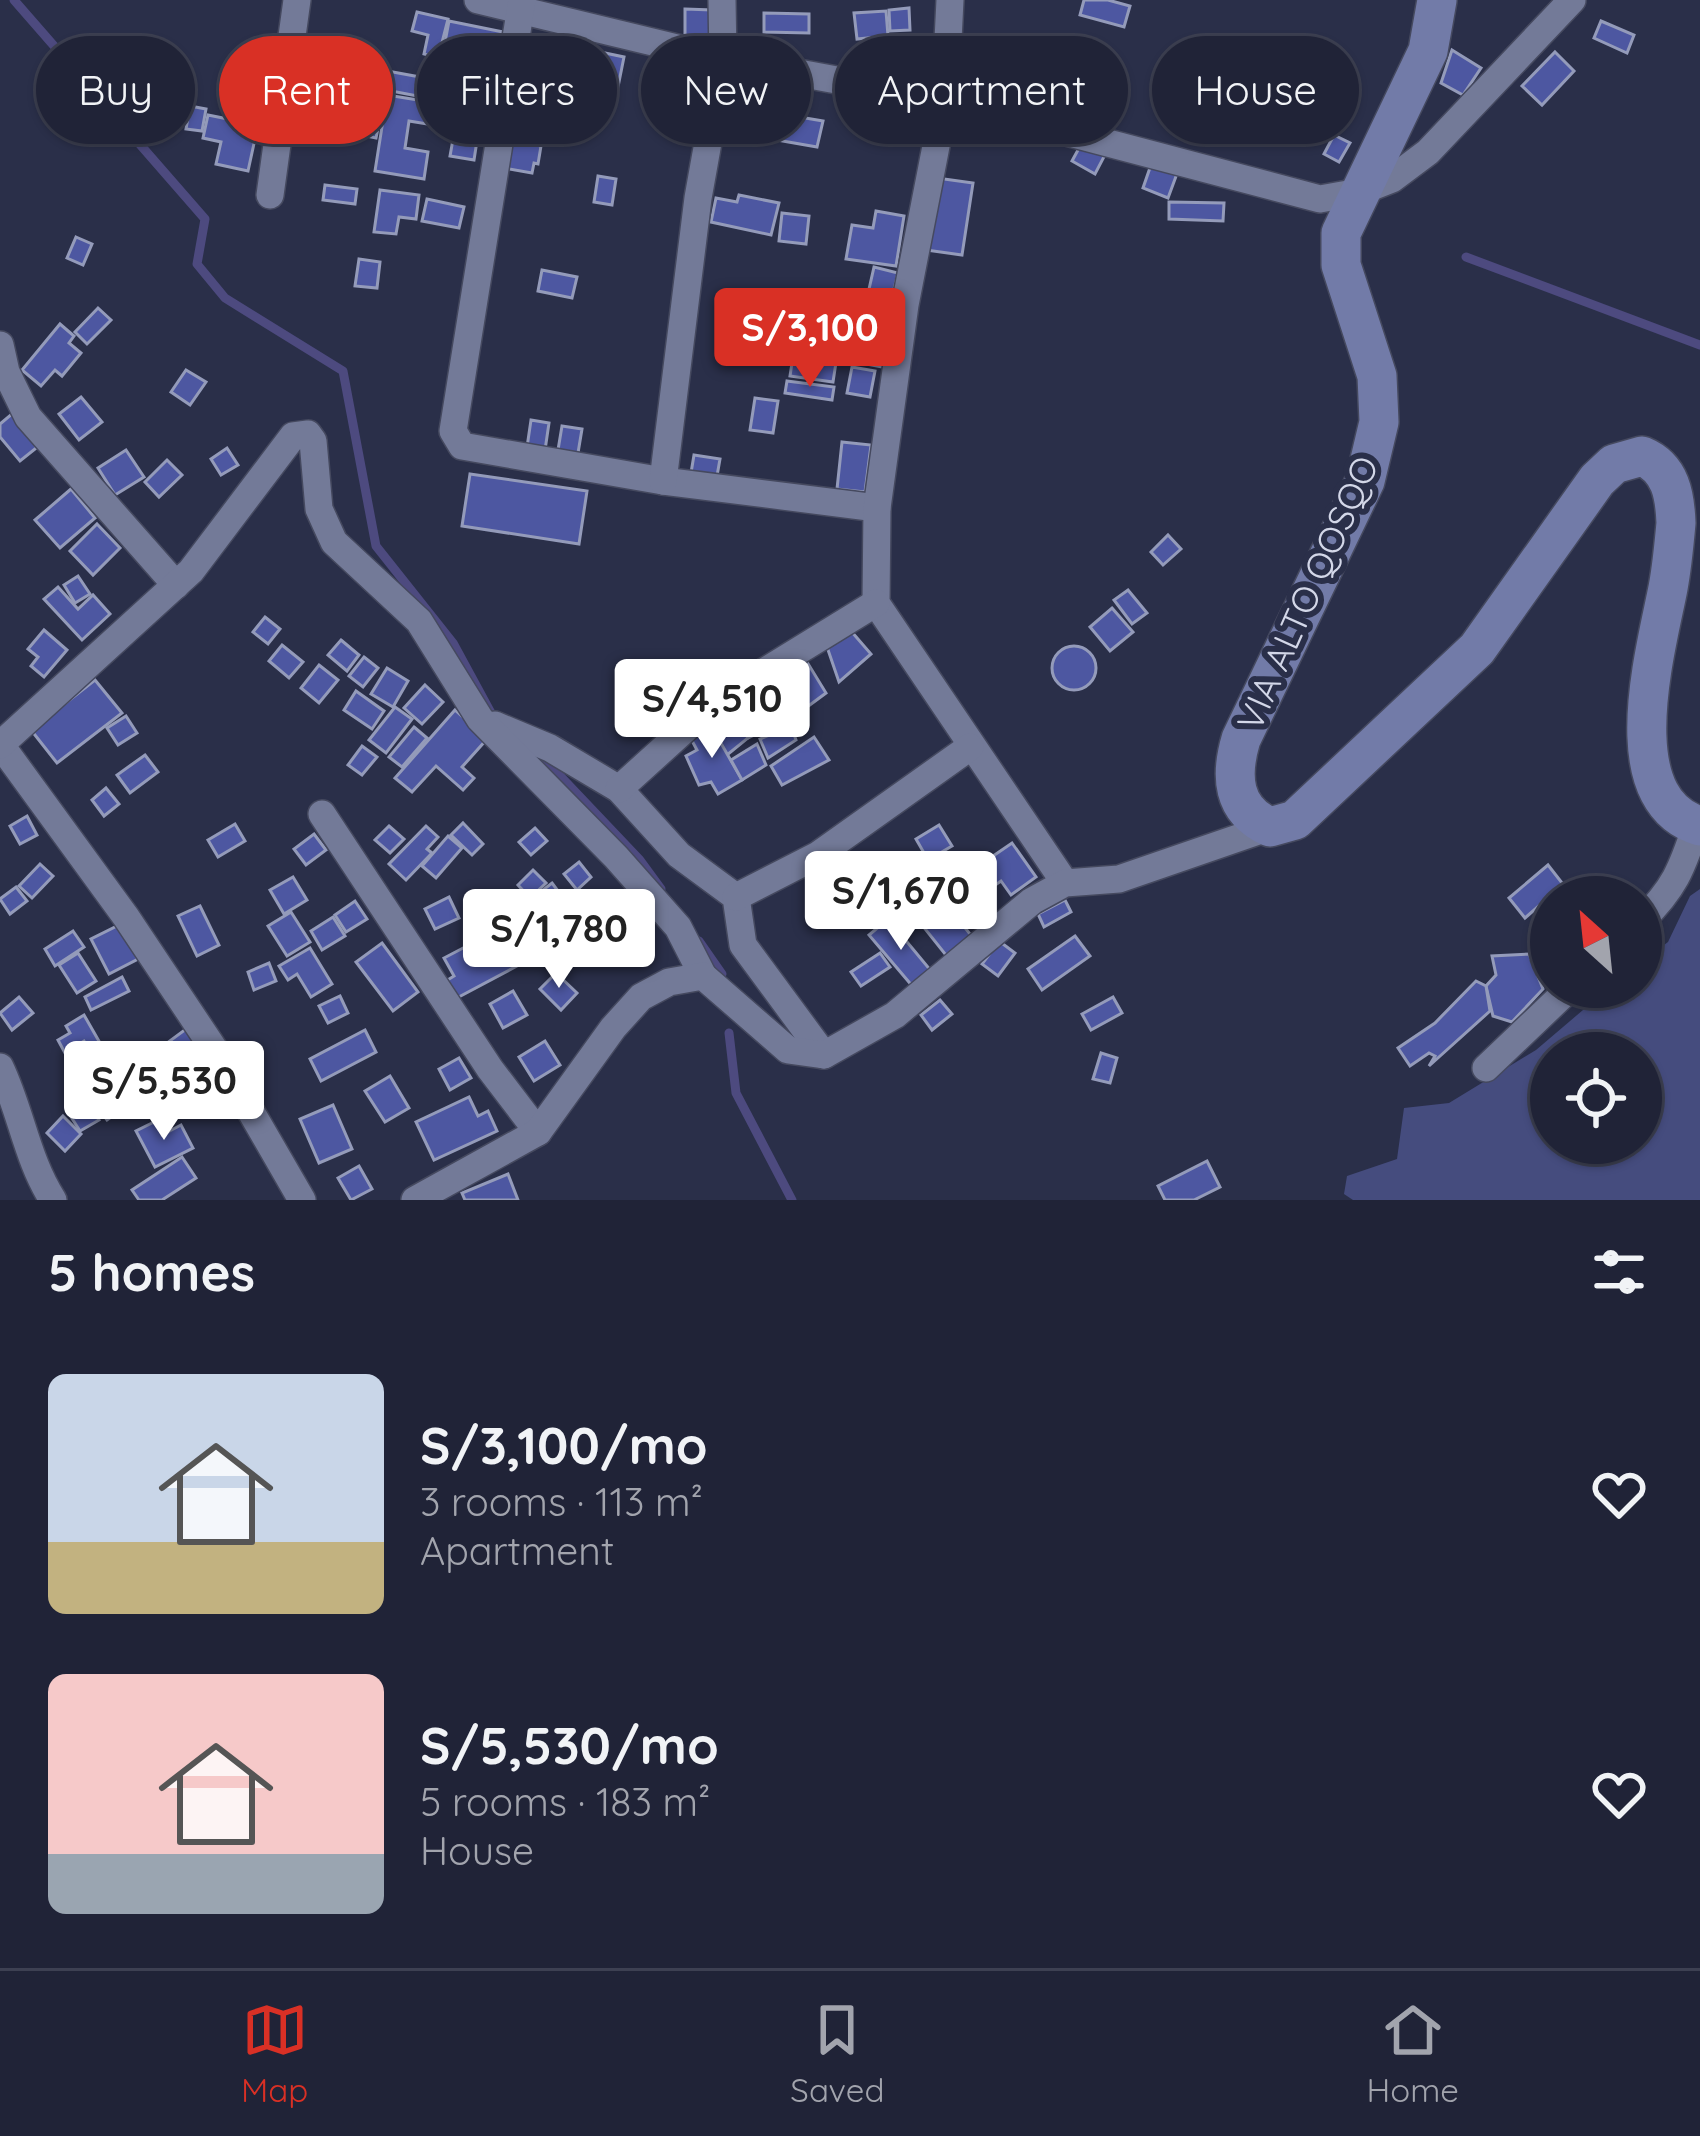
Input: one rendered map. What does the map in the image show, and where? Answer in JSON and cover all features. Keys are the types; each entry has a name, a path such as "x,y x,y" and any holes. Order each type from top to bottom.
{"street":[{"path":"270,195 297,0"},
{"path":"478,0 641,37"},
{"path":"722,0 723,36"},
{"path":"948,36 950,0"},
{"name":"VIA ALTO QOSQO","path":"1270,827 1245,810 1237,796 1232,767 1241,739 1365,481 1379,422 1377,376 1341,265 1341,233 1421,68 1437,0"},
{"path":"1111,144 1319,199 1359,192 1392,179 1428,152 1572,0"},
{"path":"522,7 453,430 462,446 662,481 877,508"},
{"path":"662,481 708,144"},
{"path":"936,144 905,305 877,508 876,603 1065,883"},
{"path":"0,346 6,372 28,417 176,585"},
{"path":"302,1200 220,1058 0,744 191,571 293,436 308,434 313,441 319,509 334,542 418,620 480,719 678,927 703,976 788,1050 824,1054 895,1016 1032,901 1065,883 1119,879 1295,820 1477,650 1597,480 1614,464 1642,456 1662,470 1675,494 1676,524 1646,704 1649,755 1659,791 1673,812 1698,826 1680,875 1662,901"},
{"path":"619,788 715,702 876,603"},
{"path":"480,719 550,748 619,788 679,855 736,896 743,946 824,1054"},
{"path":"736,896 818,855 970,747"},
{"path":"322,814 490,1069 538,1132"},
{"path":"415,1200 538,1132 641,997 669,982 703,976"},
{"path":"1486,1068 1549,1008"},
{"path":"0,1066 19,1107 34,1165 53,1200"}],"shaded area":[{"path":"1700,889 1700,1200 1353,1200 1344,1194 1347,1176 1397,1159 1404,1108 1449,1103 1530,1054 1530,1164 1662,1164 1662,1032 1557,1032 1585,1008 1662,1008 1662,946 1690,896"}],"building":[{"path":"1084,0 1130,6 1124,27 1080,15"},
{"path":"909,8 910,30 890,31 889,10"},
{"path":"685,9 712,10 712,36 685,36"},
{"path":"886,11 888,36 857,36 854,13"},
{"path":"417,12 448,19 444,36 412,31"},
{"path":"764,13 809,14 809,33 764,32"},
{"path":"449,21 503,32 502,36 446,36"},
{"path":"1601,21 1634,35 1627,53 1594,38"},
{"path":"1452,50 1481,68 1463,95 1441,83"},
{"path":"1555,52 1574,71 1542,105 1522,86"},
{"path":"617,56 624,57 617,92"},
{"path":"393,72 417,76 417,96 393,91"},
{"path":"393,96 417,100 417,122 409,121 405,148 428,152 424,179 375,171 379,144 393,144"},
{"path":"195,107 206,109 202,131 195,130"},
{"path":"208,115 219,117 219,142 203,138"},
{"path":"811,119 823,121 817,147 800,144 811,144"},
{"path":"221,144 254,144 248,171 216,164"},
{"path":"452,144 476,144 474,160 450,156"},
{"path":"502,144 541,146 532,173 498,167"},
{"path":"1081,144 1107,151 1095,174 1072,161"},
{"path":"1329,144 1349,144 1339,162 1324,154"},
{"path":"1152,162 1178,171 1168,198 1143,188"},
{"path":"598,176 616,179 612,205 594,202"},
{"path":"937,178 973,183 962,255 926,250"},
{"path":"325,185 357,189 355,204 323,200"},
{"path":"380,190 419,195 416,219 399,217 396,234 374,232"},
{"path":"739,195 779,203 771,235 711,222 716,198 737,202"},
{"path":"427,199 464,207 459,228 422,221"},
{"path":"1169,202 1224,203 1223,221 1169,219"},
{"path":"876,211 904,216 896,266 846,259 852,225 873,228"},
{"path":"782,213 809,216 806,244 779,241"},
{"path":"76,237 92,244 83,265 67,258"},
{"path":"359,259 380,262 377,288 355,286"},
{"path":"874,267 898,273 888,313 865,307"},
{"path":"542,270 577,277 572,298 538,291"},
{"path":"803,297 842,300 839,347 799,344"},
{"path":"98,308 111,320 87,344 75,332"},
{"path":"856,311 892,318 882,367 846,360"},
{"path":"60,324 74,336 69,343 81,353 62,376 55,370 41,386 22,370"},
{"path":"727,337 760,340 758,360 726,357"},
{"path":"794,350 837,356 833,382 790,376"},
{"path":"852,367 875,371 870,397 847,393"},
{"path":"186,370 206,382 190,405 171,392"},
{"path":"787,381 834,387 832,400 785,393"},
{"path":"81,397 102,422 79,440 59,414"},
{"path":"755,398 778,401 773,433 750,430"},
{"path":"13,413 40,445 20,461 0,437 0,424"},
{"path":"531,420 549,423 544,457 526,454"},
{"path":"562,426 582,429 577,459 557,456"},
{"path":"842,442 871,445 865,492 837,489"},
{"path":"227,448 238,465 221,475 211,459"},
{"path":"126,450 144,477 115,495 98,468"},
{"path":"694,455 720,459 717,476 691,473"},
{"path":"167,460 182,475 159,497 145,482"},
{"path":"470,474 587,491 579,544 462,526"},
{"path":"71,489 95,518 60,548 35,520"},
{"path":"97,524 120,548 93,575 70,551"},
{"path":"1168,535 1181,549 1163,565 1151,552"},
{"path":"78,576 90,594 75,603 64,585"},
{"path":"58,587 78,609 93,595 110,614 82,640 44,599"},
{"path":"1128,590 1147,613 1132,624 1114,600"},
{"path":"1112,608 1133,632 1110,651 1090,627"},
{"path":"265,617 280,629 268,644 253,632"},
{"path":"44,630 67,650 44,677 31,666 38,657 28,649"},
{"path":"851,631 871,654 839,682 826,644"},
{"path":"341,640 359,655 347,671 328,655"},
{"path":"282,645 303,662 289,678 269,661"},
{"path":"1074,646 1089,653 1096,668 1089,683 1074,690 1059,683 1052,668 1059,653"},
{"path":"364,657 378,668 363,687 349,676"},
{"path":"807,662 826,693 788,721 765,683"},
{"path":"319,665 338,680 319,703 301,688"},
{"path":"387,668 408,681 393,707 371,694"},
{"path":"95,680 122,713 57,763 31,730"},
{"path":"425,685 443,702 422,724 404,708"},
{"path":"356,691 384,711 372,729 344,710"},
{"path":"756,698 772,726 748,738 730,708"},
{"path":"395,707 412,719 386,753 369,740"},
{"path":"455,710 487,739 462,767 474,778 463,790 436,766 412,792 395,778"},
{"path":"734,714 748,738 727,755 710,724"},
{"path":"126,716 137,733 118,745 107,728"},
{"path":"710,724 742,780 718,794 711,782 699,785 686,756 697,750 690,737"},
{"path":"791,726 796,740 768,758 760,739"},
{"path":"414,727 427,738 402,767 389,757"},
{"path":"814,737 829,760 782,785 771,766"},
{"path":"757,744 766,765 742,780 731,760"},
{"path":"362,746 377,757 362,775 348,765"},
{"path":"145,755 158,772 130,793 117,775"},
{"path":"106,788 119,804 104,816 92,800"},
{"path":"27,816 37,835 20,844 10,826"},
{"path":"463,823 483,844 472,855 451,835"},
{"path":"235,824 245,841 218,857 208,840"},
{"path":"939,825 952,846 928,860 916,839"},
{"path":"389,826 404,839 390,853 375,840"},
{"path":"426,826 438,837 427,849 432,853 406,880 389,864"},
{"path":"535,828 547,841 531,855 519,842"},
{"path":"314,834 326,850 306,865 294,849"},
{"path":"448,836 462,848 436,878 422,866"},
{"path":"1012,843 1036,877 1011,895 1001,881 975,899 961,878"},
{"path":"579,862 591,877 577,890 564,874"},
{"path":"40,864 53,876 32,898 19,886"},
{"path":"1548,865 1557,876 1535,876"},
{"path":"533,870 546,883 530,898 518,885"},
{"path":"865,871 885,908 859,922 839,885"},
{"path":"293,877 307,900 284,914 270,890"},
{"path":"1530,880 1530,914 1525,918 1509,898"},
{"path":"552,883 564,899 569,895 578,907 556,925 534,897"},
{"path":"16,887 27,901 10,914 0,899"},
{"path":"959,888 973,907 958,919 974,939 949,959 918,920"},
{"path":"449,897 459,918 435,929 425,909"},
{"path":"644,897 656,912 615,944 603,929"},
{"path":"1065,900 1071,912 1044,927 1038,914"},
{"path":"355,901 367,919 346,932 335,915"},
{"path":"200,906 219,945 197,956 178,916"},
{"path":"291,912 310,942 287,956 268,926"},
{"path":"570,915 583,929 569,943 555,928"},
{"path":"333,917 345,936 322,950 311,931"},
{"path":"888,919 932,972 914,988 869,935"},
{"path":"513,922 532,958 455,999 446,981 454,976 444,958"},
{"path":"121,924 138,959 109,974 91,939"},
{"path":"73,931 84,947 55,966 45,949"},
{"path":"1075,936 1090,956 1042,990 1028,969"},
{"path":"999,941 1015,953 998,976 982,964"},
{"path":"382,943 418,992 393,1011 356,962"},
{"path":"310,948 332,984 311,997 297,974 288,980 279,966"},
{"path":"78,953 96,981 77,993 59,965"},
{"path":"880,953 890,967 861,986 851,972"},
{"path":"1492,956 1530,956 1530,1003 1512,1022 1493,1016 1486,986 1496,975"},
{"path":"269,963 276,981 254,990 248,972"},
{"path":"556,973 577,993 561,1010 540,989"},
{"path":"122,977 129,991 91,1010 85,997"},
{"path":"1476,981 1486,986 1490,1011 1429,1066 1435,1056 1429,1053 1410,1066 1398,1048 1435,1023"},
{"path":"513,991 527,1015 503,1028 490,1004"},
{"path":"340,996 348,1013 328,1023 319,1006"},
{"path":"19,997 33,1013 12,1030 0,1013"},
{"path":"1113,997 1122,1013 1091,1030 1082,1014"},
{"path":"940,1000 952,1014 932,1030 921,1015"},
{"path":"84,1015 100,1043 89,1049 84,1041 65,1053 58,1040 70,1033 66,1026"},
{"path":"186,1029 203,1051 145,1093 129,1071"},
{"path":"365,1030 376,1052 321,1081 310,1059"},
{"path":"545,1041 560,1065 534,1081 519,1057"},
{"path":"1101,1053 1117,1058 1110,1083 1093,1079"},
{"path":"459,1058 471,1078 450,1090 439,1069"},
{"path":"91,1068 100,1083 75,1096 67,1082"},
{"path":"129,1075 143,1095 107,1120 93,1101"},
{"path":"390,1076 409,1108 385,1122 365,1091"},
{"path":"469,1097 478,1116 488,1111 497,1131 434,1160 416,1122"},
{"path":"87,1100 99,1120 80,1131 68,1112"},
{"path":"333,1105 352,1149 319,1163 300,1119"},
{"path":"63,1116 81,1134 65,1151 47,1133"},
{"path":"156,1121 162,1135 181,1125 193,1148 155,1167 136,1131"},
{"path":"182,1157 196,1178 162,1200 139,1200 132,1190"},
{"path":"1207,1161 1220,1187 1194,1200 1165,1200 1158,1186"},
{"path":"359,1166 372,1189 351,1200 338,1178"},
{"path":"508,1174 518,1200 465,1200 462,1193"}],"waterway":[{"path":"14,0 205,219 197,264 225,298 343,371 376,546 453,643 491,713"},
{"path":"1466,257 1700,345"},
{"path":"544,759 639,859 661,889"},
{"path":"699,941 722,974"},
{"path":"729,1033 736,1093 792,1200"}]}
